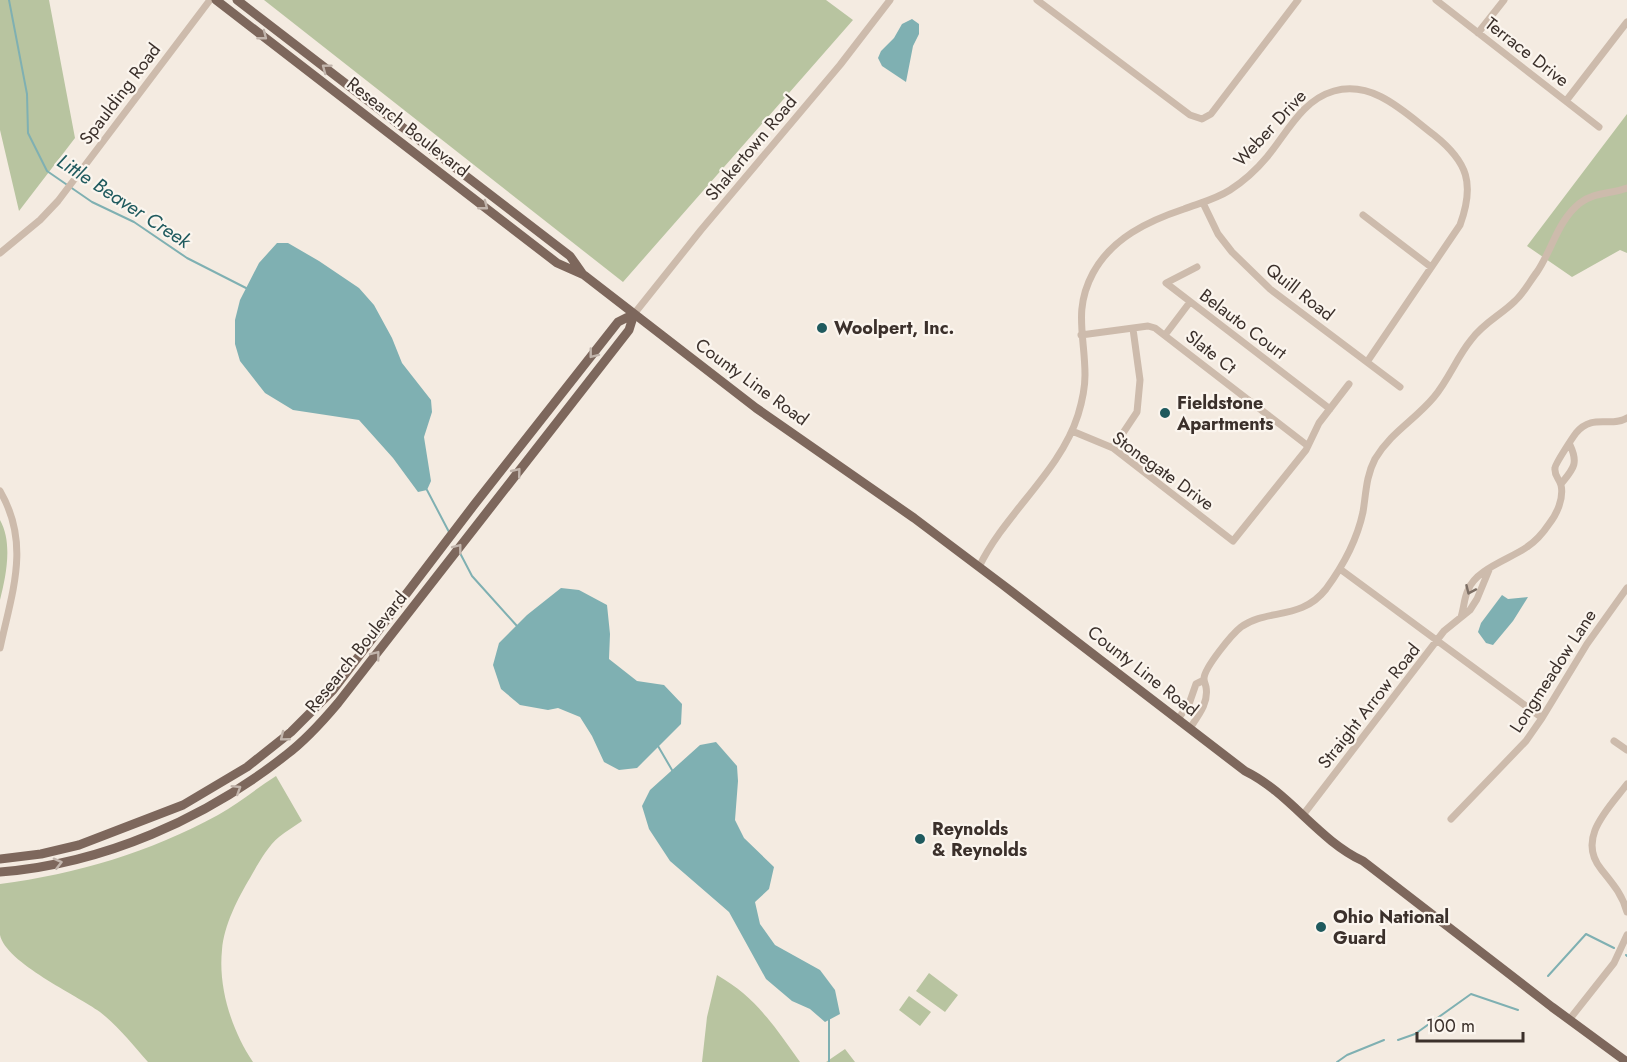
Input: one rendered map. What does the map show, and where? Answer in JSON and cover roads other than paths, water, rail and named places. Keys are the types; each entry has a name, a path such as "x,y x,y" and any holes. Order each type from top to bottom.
{"main road":[{"name":"Research Boulevard","path":"216,0 556,263 584,275 634,314"},
{"name":"Research Boulevard","path":"237,0 570,256 584,275"},
{"path":"431,165 439,155"},
{"name":"Research Boulevard","path":"0,859 41,854 79,844 183,805 247,767 291,732 333,690 618,322 634,314"},
{"name":"Research Boulevard","path":"0,872 32,870 72,860 159,831 199,813 302,742 338,704 629,330 634,314"},
{"name":"County Line Road","path":"634,314 756,408 914,518 1293,805 1346,851 1363,861 1627,1062"}],"street":[{"name":"Spaulding Road","path":"0,253 40,220 58,201 210,0"},
{"name":"Shakertown Road","path":"634,314 700,230 840,65 890,0"},
{"path":"1037,0 1196,118 1206,118 1211,114 1298,0"},
{"name":"Terrace Drive","path":"1436,0 1599,127"},
{"path":"1478,33 1504,0"},
{"path":"1566,101 1627,22"},
{"name":"Weber Drive","path":"979,567 988,549 1057,457 1071,431 1083,395 1085,375 1080,316 1085,294 1094,272 1117,243 1134,230 1203,203 1229,190 1251,174 1315,99 1334,91 1350,89 1374,93 1388,100 1447,145 1457,156 1465,174 1468,190 1467,207 1460,225 1367,362"},
{"path":"1178,719 1189,704 1196,684 1204,680 1214,660 1240,627 1255,620 1281,615 1306,606 1320,595 1340,569 1356,536 1363,512 1369,474 1392,435 1434,397 1470,340 1490,320 1516,301 1539,268 1569,215 1580,203 1590,197 1627,188"},
{"name":"Quill Road","path":"1203,203 1218,234 1250,271 1270,289 1400,387"},
{"path":"1363,215 1431,267"},
{"name":"Belauto Court","path":"1197,267 1166,283 1330,409"},
{"path":"1165,335 1190,302"},
{"name":"Slate Ct","path":"1081,335 1148,326 1155,328 1308,446"},
{"path":"1113,448 1137,412 1140,380 1133,329"},
{"path":"1308,446 1318,423 1349,384"},
{"name":"Straight Arrow Road","path":"1560,484 1556,477 1555,466 1575,434 1591,422 1620,422 1627,418"},
{"name":"Stonegate Drive","path":"1071,431 1113,448 1233,541 1308,446"},
{"name":"Straight Arrow Road","path":"1461,617 1468,589 1478,576 1498,562 1526,548 1538,538 1558,510 1560,484 1574,466 1575,457 1570,445"},
{"path":"0,491 15,526 18,549 15,581 0,648"},
{"path":"1340,569 1542,718"},
{"name":"Straight Arrow Road","path":"1303,815 1438,642 1444,631 1470,610 1489,570"},
{"name":"Longmeadow Lane","path":"1451,819 1515,753 1542,718 1587,644 1627,588"},
{"path":"1190,728 1203,709 1206,687 1204,680"},
{"path":"1614,741 1627,750"},
{"path":"1627,784 1597,824 1592,845 1598,865 1619,891 1627,912"},
{"path":"1569,1020 1614,963 1627,935"}],"water":[{"path":"912,19 919,24 919,34 913,46 906,82 882,66 878,58 902,24"},
{"path":"277,243 288,243 319,261 359,288 374,305 392,338 402,363 431,400 432,412 424,437 431,481 427,490 418,492 393,458 359,420 293,410 265,393 240,361 235,344 235,320 240,300 259,263"},
{"path":"561,588 579,590 607,605 610,634 609,659 637,681 664,685 682,704 681,724 637,768 619,770 604,762 580,717 558,708 548,710 520,705 501,689 493,665 499,643 527,615"},
{"path":"1502,595 1508,599 1528,597 1513,621 1493,645 1486,643 1478,632 1481,623"},
{"path":"716,742 737,766 735,820 744,838 774,867 769,889 755,902 760,924 775,945 820,970 835,990 840,1014 825,1022 810,1009 792,1001 766,979 729,912 670,861 649,829 642,806 650,790 700,745"}],"waterway":[{"name":"Little Beaver Creek","path":"9,0 27,94 28,133 47,171 92,202 134,222 187,258 246,288"},
{"path":"427,490 449,532"},
{"path":"460,553 472,576 517,626"},
{"path":"658,746 672,770"},
{"path":"1548,976 1586,934 1614,948"},
{"path":"1398,1040 1415,1034 1471,994 1518,1010"},
{"name":"Little Beaver Creek","path":"829,1019 829,1062"},
{"path":"1337,1062 1347,1055 1384,1040"}],"place":[{"name":"Woolpert, Inc.","path":"822,328"},
{"name":"Fieldstone Apartments","path":"1165,413"},
{"name":"Reynolds & Reynolds","path":"920,839"},
{"name":"Ohio National Guard","path":"1321,927"}]}
